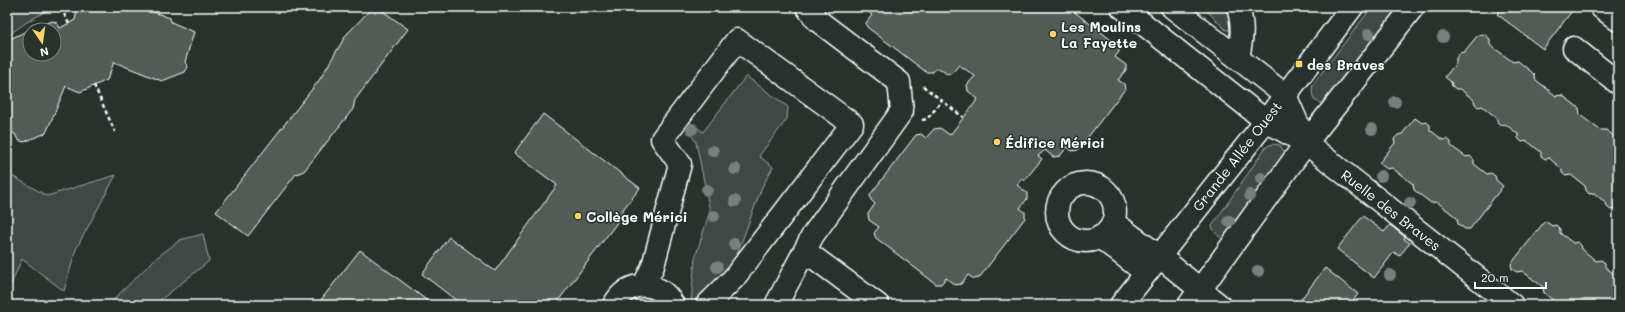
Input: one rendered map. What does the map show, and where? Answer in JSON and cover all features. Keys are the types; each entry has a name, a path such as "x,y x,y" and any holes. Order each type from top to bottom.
{"main road":[{"path":"780,305 777,303 813,234 902,111 899,82 817,20 807,7"},
{"name":"Ruelle des Braves","path":"1122,7 1266,121 1306,143 1512,305"},
{"path":"1238,7 1242,20 1242,36 1238,58"},
{"name":"Grande Allée Ouest","path":"1121,305 1266,121 1352,7"},
{"path":"1195,298 1306,143 1413,7"},
{"path":"1601,7 1618,20"},
{"path":"1159,36 1177,8 1285,94 1306,143"},
{"path":"644,285 653,266 680,164 662,139 737,40 852,124 734,278 707,305"},
{"path":"1574,48 1618,82"},
{"path":"1146,273 1106,229 1160,256 1195,298 1220,305"},
{"path":"805,251 878,305"},
{"path":"614,305 617,298 625,292 634,287 644,285 654,287 662,292 669,298 673,305"}],"path":[{"path":"69,24 64,14 73,7"},
{"path":"921,84 963,118"},
{"path":"94,85 115,132"},
{"path":"916,122 927,119 942,101"}],"shaded area":[{"path":"7,7 53,7 27,22 22,22 22,26 7,36"},
{"path":"1203,7 1229,7 1231,30 1226,30"},
{"path":"1372,7 1405,7 1328,104 1320,103 1314,100 1312,92 1313,84"},
{"path":"746,76 788,107 787,119 759,156 773,167 762,187 733,265 691,303 695,258 710,211 696,142 689,131 688,121 703,132"},
{"path":"1272,144 1280,145 1288,158 1224,239 1220,237 1216,234 1212,226 1266,147"},
{"path":"7,173 47,196 116,175 76,249 64,291 22,259 7,293"},
{"path":"203,234 209,261 158,302 160,305 108,305 155,259 180,240"}],"building":[{"path":"82,7 140,7 170,18 171,22 194,32 185,62 188,67 185,72 162,81 114,62 107,80 80,92 66,86 46,133 24,142 18,140 15,134 7,130 7,50 12,38 22,33 22,62 62,62 62,27 75,20 77,10"},
{"path":"373,7 377,7 408,29 355,100 353,109 304,171 296,174 248,236 216,212 320,79 346,35"},
{"name":"Édifice Mérici","path":"862,7 1022,7 1025,10 1027,7 1068,7 1119,46 1119,52 1115,57 1126,65 1126,70 1118,80 1124,84 1125,89 1078,150 1072,151 1067,147 1060,156 1053,157 1045,150 1038,156 1042,159 1024,181 1022,178 1017,185 1027,193 1027,199 1020,208 1025,212 1025,218 979,278 974,279 968,275 961,284 955,285 946,278 941,284 936,284 876,238 874,233 879,227 869,220 868,214 875,204 871,200 870,195 916,135 921,134 926,138 934,129 940,128 950,135 978,99 968,91 967,85 975,76 959,65 952,73 947,74 937,67 933,72 926,72 867,27 866,23 872,15"},
{"path":"1503,7 1575,7 1543,49 1497,14"},
{"path":"1484,34 1490,39 1490,45 1513,62 1518,61 1534,74 1536,80 1556,96 1562,95 1579,108 1580,115 1600,130 1606,130 1618,139 1618,212 1615,209 1611,210 1607,207 1606,203 1594,193 1589,194 1585,186 1571,175 1566,176 1562,173 1562,169 1549,158 1545,159 1541,156 1541,152 1527,141 1522,142 1518,138 1518,134 1505,124 1501,125 1497,122 1497,118 1482,106 1478,107 1474,100 1460,89 1456,89 1452,86 1451,82 1445,77 1456,63 1456,58 1460,53 1464,52 1478,35"},
{"name":"Collège Mérici","path":"543,114 640,188 624,208 616,224 555,305 462,305 422,274 449,237 495,271 557,185 514,153"},
{"path":"1415,118 1422,123 1426,122 1430,125 1430,130 1443,140 1447,139 1451,142 1451,146 1466,157 1470,156 1474,160 1474,164 1487,174 1491,173 1495,176 1496,180 1503,186 1470,229 1465,229 1458,224 1457,218 1437,202 1431,203 1414,190 1413,184 1392,168 1387,169 1379,163 1395,143 1394,139 1398,135 1402,134"},
{"path":"1363,216 1384,232 1390,225 1410,243 1399,256 1394,252 1374,278 1337,249"},
{"path":"1545,221 1552,226 1556,225 1560,229 1560,233 1573,243 1577,242 1581,245 1582,249 1596,261 1601,260 1605,263 1605,267 1618,277 1618,305 1559,305 1544,293 1543,287 1522,271 1517,272 1512,269 1511,264"},
{"path":"360,250 433,305 317,305"},
{"path":"1325,268 1358,294 1350,305 1301,305 1298,303"}],"place":[{"name":"Les Moulins La Fayette","path":"1053,34"},
{"name":"des Braves","path":"1299,64"},
{"name":"Édifice Mérici","path":"997,142"},
{"name":"Collège Mérici","path":"578,216"}]}
